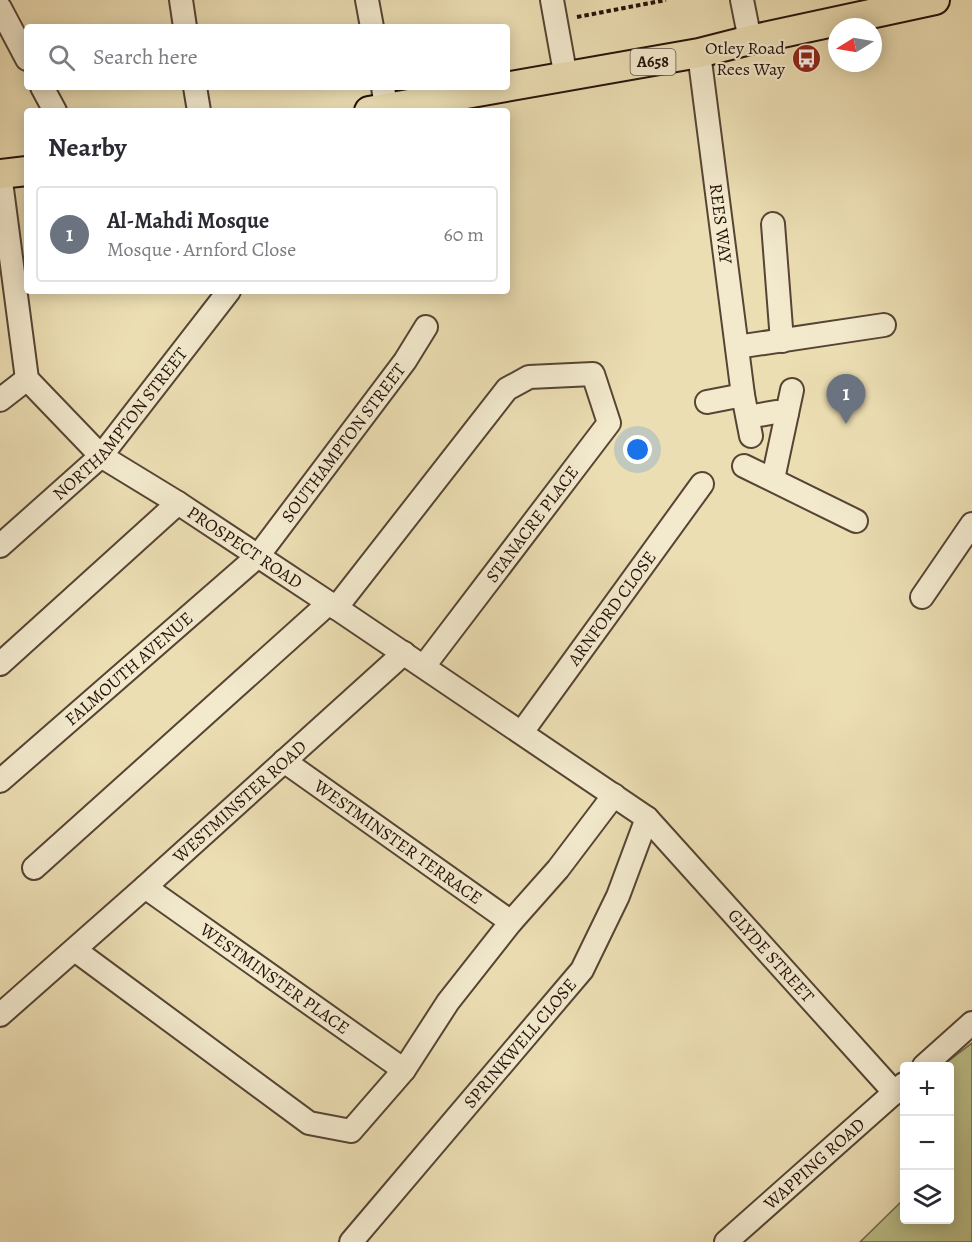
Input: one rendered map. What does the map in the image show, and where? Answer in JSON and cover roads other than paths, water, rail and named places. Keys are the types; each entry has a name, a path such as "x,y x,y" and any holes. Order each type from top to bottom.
{"main road":[{"name":"A658","path":"510,85 566,78 699,53 935,0"},
{"name":"A658","path":"379,102 472,90"},
{"path":"0,174 24,171"}],"street":[{"path":"181,0 185,24"},
{"path":"367,0 371,24"},
{"path":"742,0 750,40"},
{"path":"0,8 24,53"},
{"path":"554,10 566,78"},
{"name":"REES WAY","path":"699,53 747,416"},
{"path":"44,90 53,108"},
{"path":"196,90 198,108"},
{"path":"0,174 27,380 0,400"},
{"path":"774,224 782,340"},
{"name":"NORTHAMPTON STREET","path":"0,546 101,456 227,294"},
{"path":"737,347 884,325"},
{"name":"SOUTHAMPTON STREET","path":"258,556 405,361 426,327"},
{"name":"STANACRE PLACE","path":"333,605 507,389 529,376 594,374 609,423 424,666"},
{"name":"PROSPECT ROAD","path":"27,380 101,456 178,503 333,605 647,818"},
{"path":"773,479 792,390"},
{"path":"707,402 747,416 776,412 787,413"},
{"path":"744,466 856,521"},
{"name":"ARNFORD CLOSE","path":"522,732 702,484"},
{"path":"0,664 178,503"},
{"path":"922,597 971,530"},
{"name":"FALMOUTH AVENUE","path":"0,781 258,556"},
{"path":"34,868 333,605"},
{"name":"WESTMINSTER ROAD","path":"0,1015 404,653"},
{"name":"WESTMINSTER TERRACE","path":"284,761 511,922"},
{"path":"75,950 309,1123 351,1131 404,1070 448,1002 511,922 558,869 614,795"},
{"name":"GLYDE STREET","path":"647,818 900,1089"},
{"name":"SPRINKWELL CLOSE","path":"351,1242 582,970 618,896 647,818"},
{"name":"WESTMINSTER PLACE","path":"145,887 404,1070"},
{"path":"928,1062 972,1023"},
{"name":"WAPPING ROAD","path":"726,1242 900,1089"}],"place":[{"name":"Otley Road Rees Way","path":"806,58"},
{"name":"Al‐Mahdi Mosque","path":"846,424"}]}
